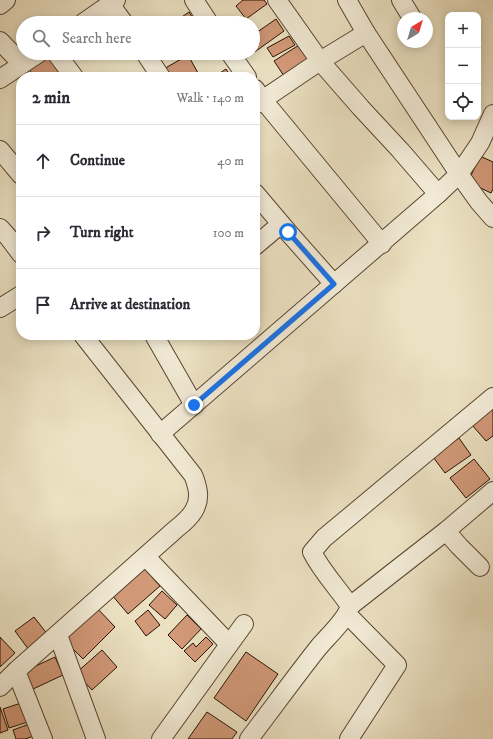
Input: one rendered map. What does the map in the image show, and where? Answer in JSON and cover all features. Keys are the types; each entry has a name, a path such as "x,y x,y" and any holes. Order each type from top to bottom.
{"street":[{"path":"0,5 6,0"},
{"path":"194,0 204,16"},
{"path":"277,0 320,61 438,194"},
{"path":"347,0 366,32 459,174 479,202 493,218"},
{"path":"401,0 408,12"},
{"path":"93,16 113,2 120,16"},
{"path":"260,97 366,32"},
{"path":"0,41 16,58"},
{"path":"18,60 22,64"},
{"path":"0,79 28,60"},
{"path":"61,60 70,72"},
{"path":"150,60 158,72"},
{"path":"235,60 243,72"},
{"path":"260,100 382,244"},
{"path":"160,434 382,244 459,174 480,143 493,114"},
{"path":"0,150 16,169"},
{"path":"260,199 334,284"},
{"path":"260,242 281,224"},
{"path":"0,228 16,245"},
{"path":"0,308 16,299"},
{"path":"0,687 16,671 194,513 198,496 193,475 87,340"},
{"path":"157,340 194,405"},
{"path":"349,739 397,665 348,610 342,593 312,552 324,538 493,397"},
{"path":"250,739 318,647 348,610 493,491"},
{"path":"446,531 480,567"},
{"path":"146,557 229,644"},
{"path":"160,739 244,624"},
{"path":"58,635 96,739"},
{"path":"16,671 43,739"}],"building":[{"path":"243,0 264,0 267,4 250,16 244,16 236,6"},
{"path":"189,12 192,16 183,16"},
{"path":"276,19 284,31 260,48 260,30"},
{"path":"289,36 295,45 273,57 267,48"},
{"path":"299,45 309,60 284,76 274,61"},
{"path":"41,60 51,60 59,72 31,72 28,68"},
{"path":"179,60 191,60 197,72 163,72 162,70"},
{"path":"480,156 493,162 493,189 491,193 468,182"},
{"path":"493,407 493,436 486,441 472,425"},
{"path":"459,438 471,455 445,473 433,457"},
{"path":"474,459 490,479 466,498 450,478"},
{"path":"142,566 160,586 128,614 111,594"},
{"path":"162,591 177,605 165,619 149,605"},
{"path":"96,607 115,627 83,659 63,639"},
{"path":"148,610 160,625 146,636 135,621"},
{"path":"187,615 201,629 182,649 168,635"},
{"path":"34,617 48,635 29,650 15,631"},
{"path":"0,637 15,653 0,667"},
{"path":"206,637 213,644 195,662 184,651 193,643 196,647"},
{"path":"102,650 117,667 92,690 76,673"},
{"path":"246,652 278,674 246,721 214,698"},
{"path":"55,657 63,675 31,690 23,672"},
{"path":"24,702 31,721 9,728 3,709"},
{"path":"0,707 8,730 0,733"},
{"path":"207,712 237,732 232,739 188,739"},
{"path":"32,723 37,735 25,739 16,739 13,730"}],"route":[{"path":"194,405 334,284 288,232"}]}
